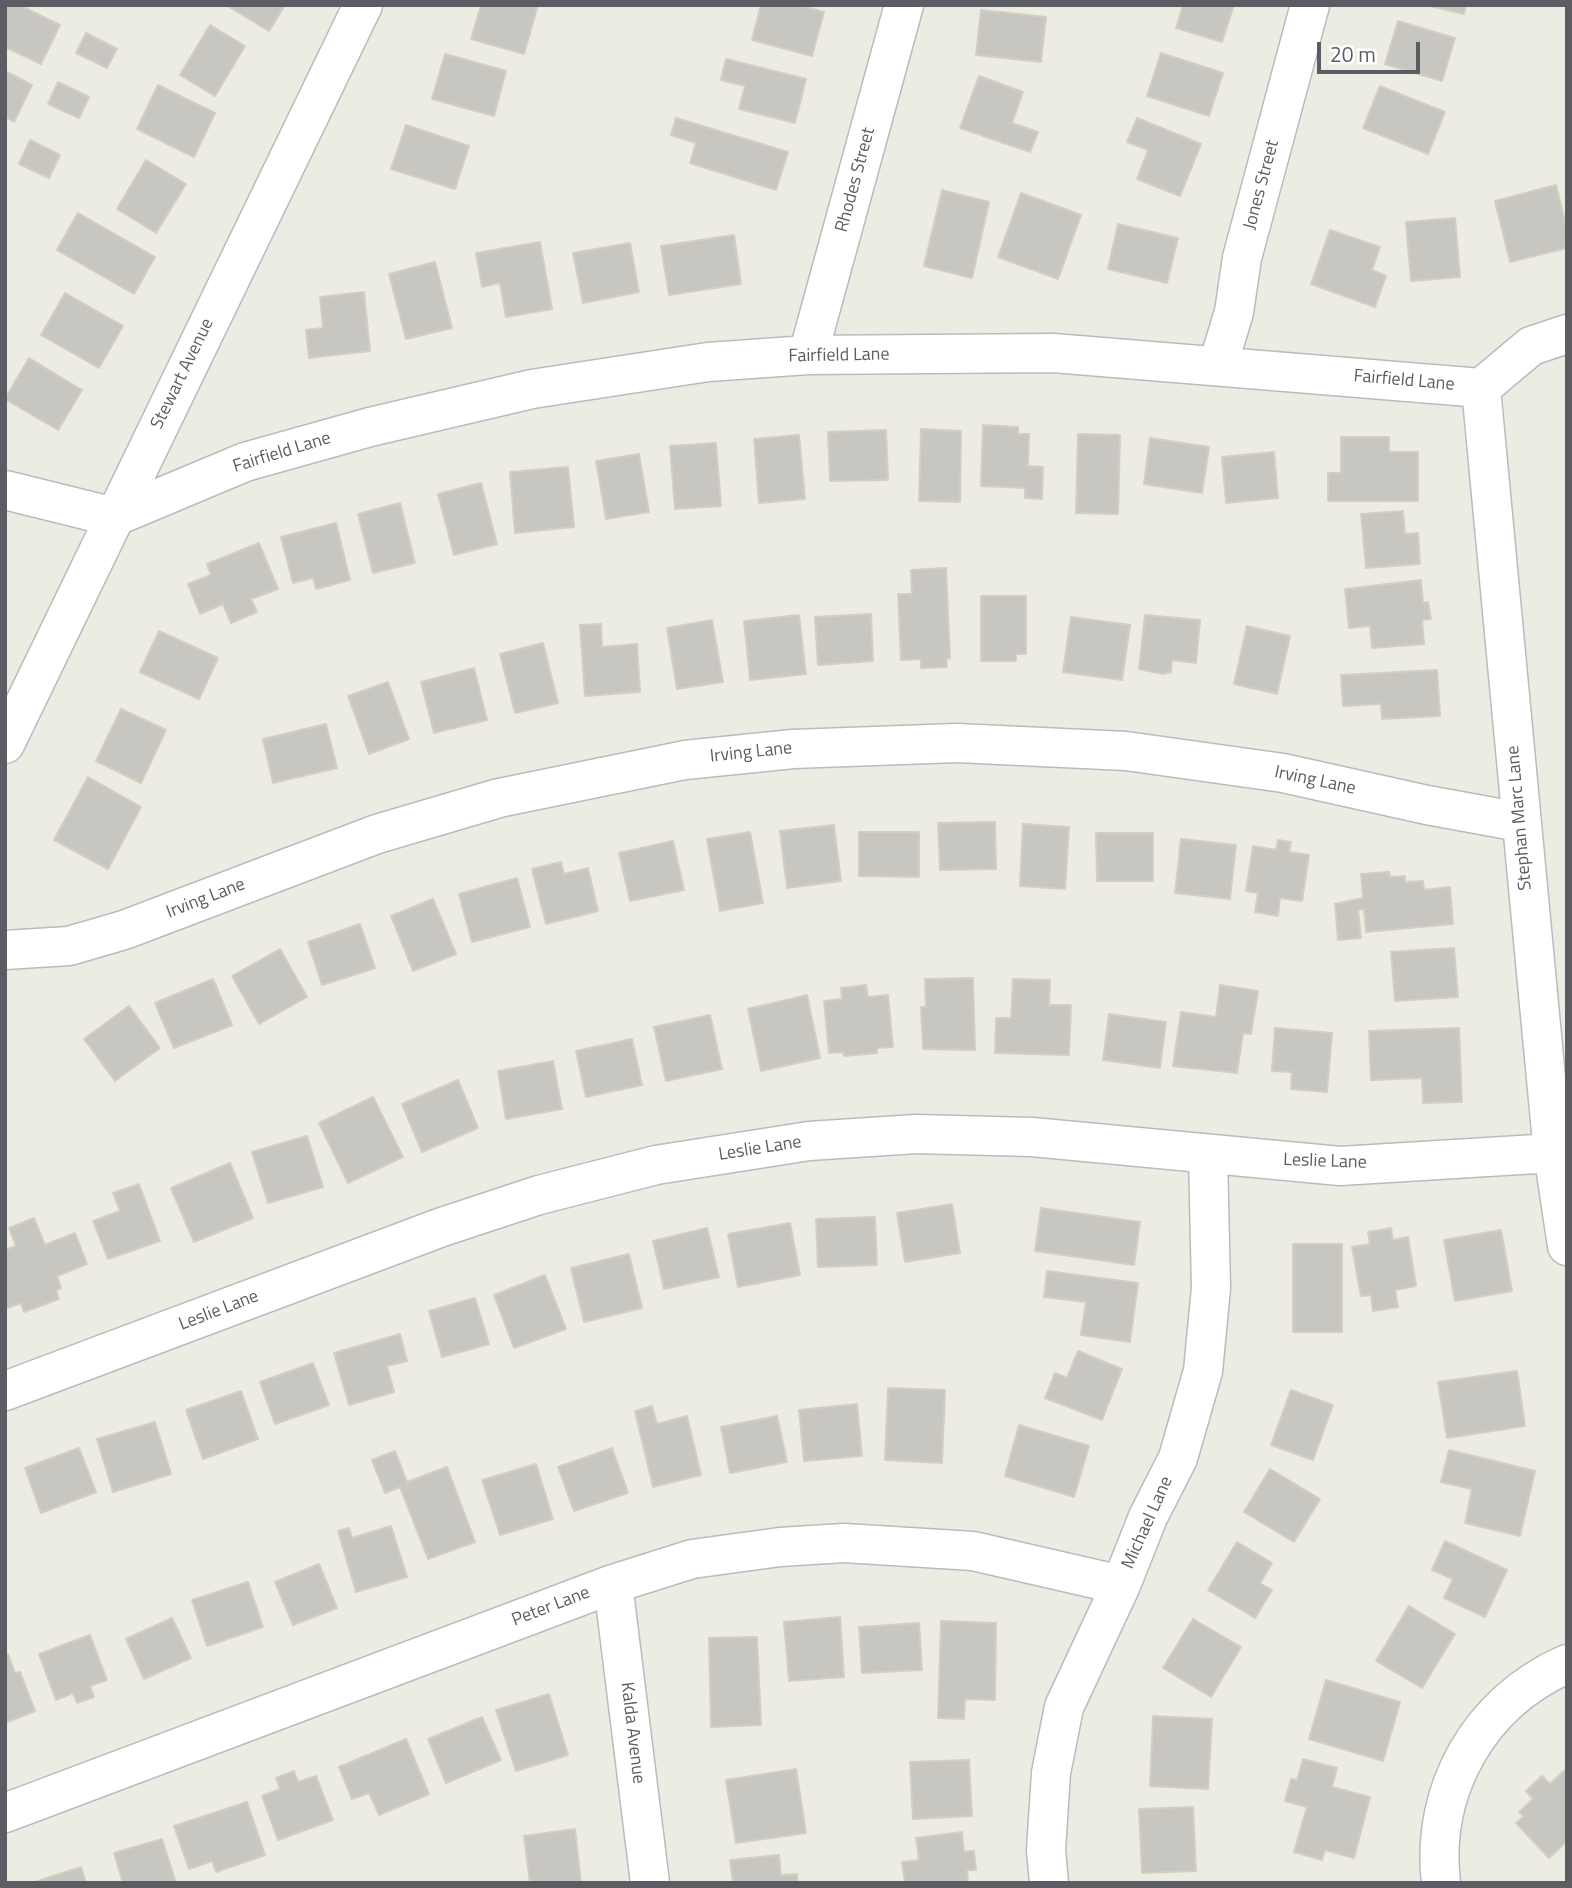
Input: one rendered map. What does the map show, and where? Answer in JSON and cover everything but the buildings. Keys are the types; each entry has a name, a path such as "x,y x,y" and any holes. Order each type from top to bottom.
{"street":[{"name":"Stewart Avenue","path":"5,744 363,5"},
{"name":"Rhodes Street","path":"808,355 904,5"},
{"name":"Jones Street","path":"1218,365 1234,312 1242,258 1310,5"},
{"path":"1481,388 1531,346 1567,334"},
{"name":"Fairfield Lane","path":"114,517 245,462 384,424 533,389 708,362 808,355 1052,353 1481,388"},
{"name":"Stephan Marc Lane","path":"1481,388 1553,1153 1567,1246"},
{"path":"5,490 114,517"},
{"name":"Irving Lane","path":"5,950 69,946 124,930 377,834 499,798 685,760 793,749 957,743 1126,751 1283,773 1427,805 1520,821"},
{"name":"Leslie Lane","path":"5,1391 443,1227 539,1195 656,1165 809,1141 916,1135 1032,1137 1340,1166 1553,1153"},
{"name":"Michael Lane","path":"1049,1883 1046,1850 1051,1773 1064,1707 1121,1584 1148,1517 1178,1458 1203,1371 1211,1288 1208,1154"},
{"name":"Peter Lane","path":"5,1812 613,1584 692,1559 780,1547 844,1543 973,1551 1121,1584"},
{"name":"Kalda Avenue","path":"613,1584 650,1883"},
{"path":"1441,1883 1443,1812 1451,1781 1476,1737 1516,1695 1543,1675 1567,1664"}]}
